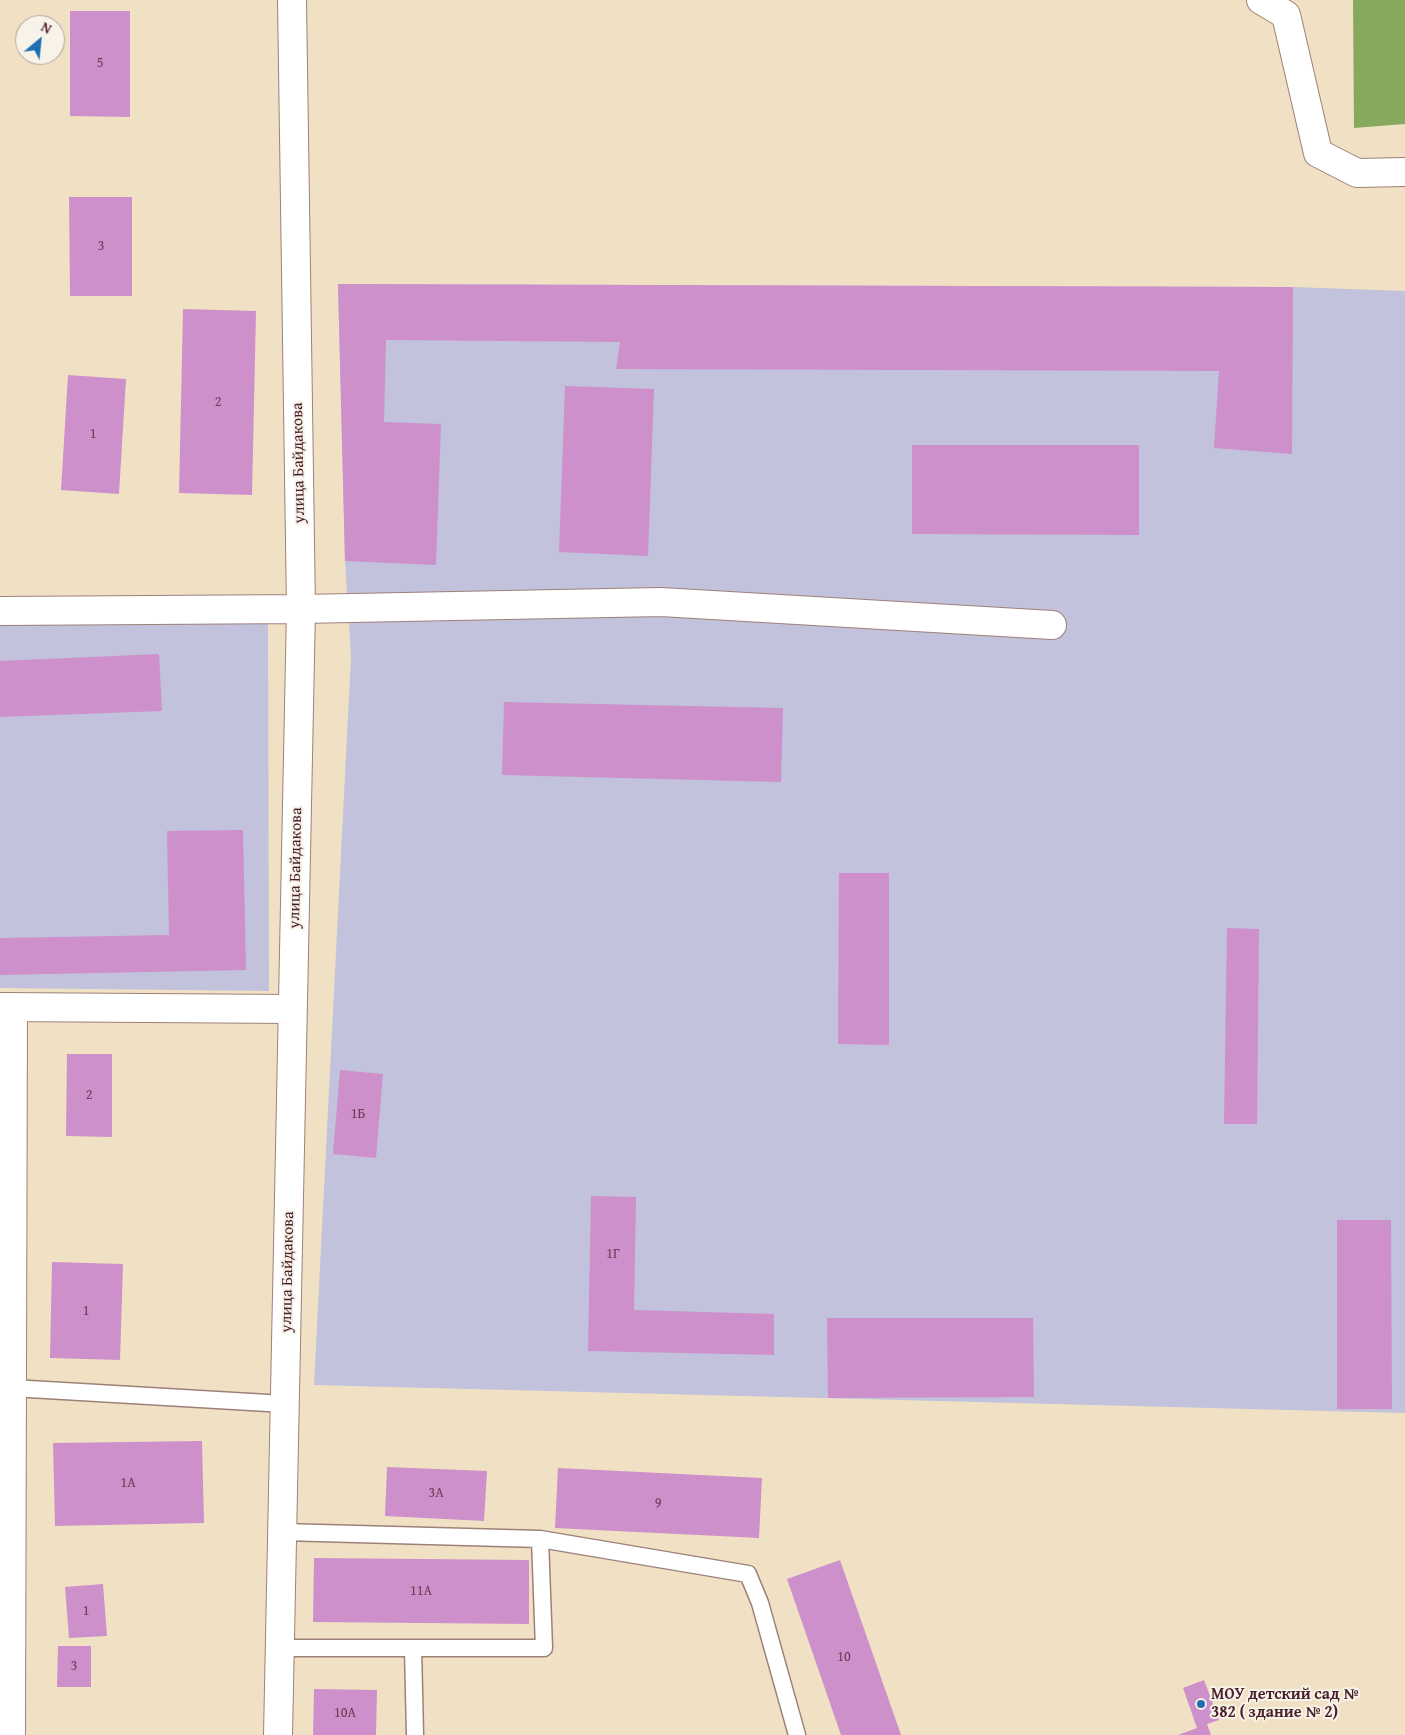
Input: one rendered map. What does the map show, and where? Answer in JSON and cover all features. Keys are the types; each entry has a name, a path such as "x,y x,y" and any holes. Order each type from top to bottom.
{"street":[{"name":"улица Байдакова","path":"278,1735 301,609 292,0"},
{"path":"1261,0 1286,15 1318,153 1357,173 1405,172"},
{"path":"0,610 301,609 661,602 1052,625"},
{"path":"10,1735 12,1388 7,1007 293,1009"}],"lane":[{"path":"12,1388 285,1404"},
{"path":"282,1532 540,1539 748,1574 760,1603 797,1735"},
{"path":"280,1648 544,1648 540,1539"},
{"path":"413,1648 415,1735"}],"shaded area":[{"path":"338,284 1293,287 1405,291 1405,1413 314,1385 351,657 345,561"},
{"path":"268,621 269,991 0,988 0,622"}],"green space":[{"path":"1353,0 1405,0 1405,124 1354,128"}],"building":[{"path":"70,11 130,11 130,117 70,116"},
{"path":"69,197 132,197 132,296 70,296"},
{"path":"338,284 1293,287 1292,454 1214,448 1219,371 616,369 620,342 386,340 384,422 441,424 436,565 345,561"},
{"path":"183,309 256,311 252,495 179,493"},
{"path":"68,375 126,379 119,494 61,490"},
{"path":"565,386 654,389 648,556 559,552"},
{"path":"912,445 1139,445 1139,535 912,534"},
{"path":"159,654 162,711 0,717 0,661"},
{"path":"504,702 783,708 781,782 502,775"},
{"path":"243,830 246,970 0,975 0,938 169,935 167,831"},
{"path":"839,873 889,873 889,1045 838,1044"},
{"path":"1227,928 1259,929 1257,1124 1224,1124"},
{"path":"67,1054 112,1054 112,1137 66,1136"},
{"path":"340,1070 383,1074 376,1158 333,1154"},
{"path":"591,1196 636,1197 634,1310 774,1314 774,1355 588,1351"},
{"path":"1337,1220 1391,1220 1392,1409 1337,1409"},
{"path":"52,1262 123,1264 120,1360 50,1358"},
{"path":"827,1318 1033,1318 1034,1397 828,1398"},
{"path":"202,1441 204,1523 55,1526 53,1443"},
{"path":"387,1467 487,1471 484,1521 385,1516"},
{"path":"558,1468 762,1478 759,1538 555,1528"},
{"path":"314,1558 529,1560 529,1624 313,1622"},
{"path":"840,1560 901,1735 841,1735 787,1579"},
{"path":"103,1584 107,1636 69,1638 65,1587"},
{"path":"58,1646 91,1646 91,1687 57,1687"},
{"name":"МОУ детский сад № 382 ( здание № 2)","path":"1204,1680 1219,1720 1207,1724 1211,1735 1178,1735 1197,1728 1183,1688"},
{"path":"314,1689 377,1690 376,1735 313,1735"}],"place":[{"name":"МОУ детский сад № 382 ( здание № 2)","path":"1201,1704"}]}
